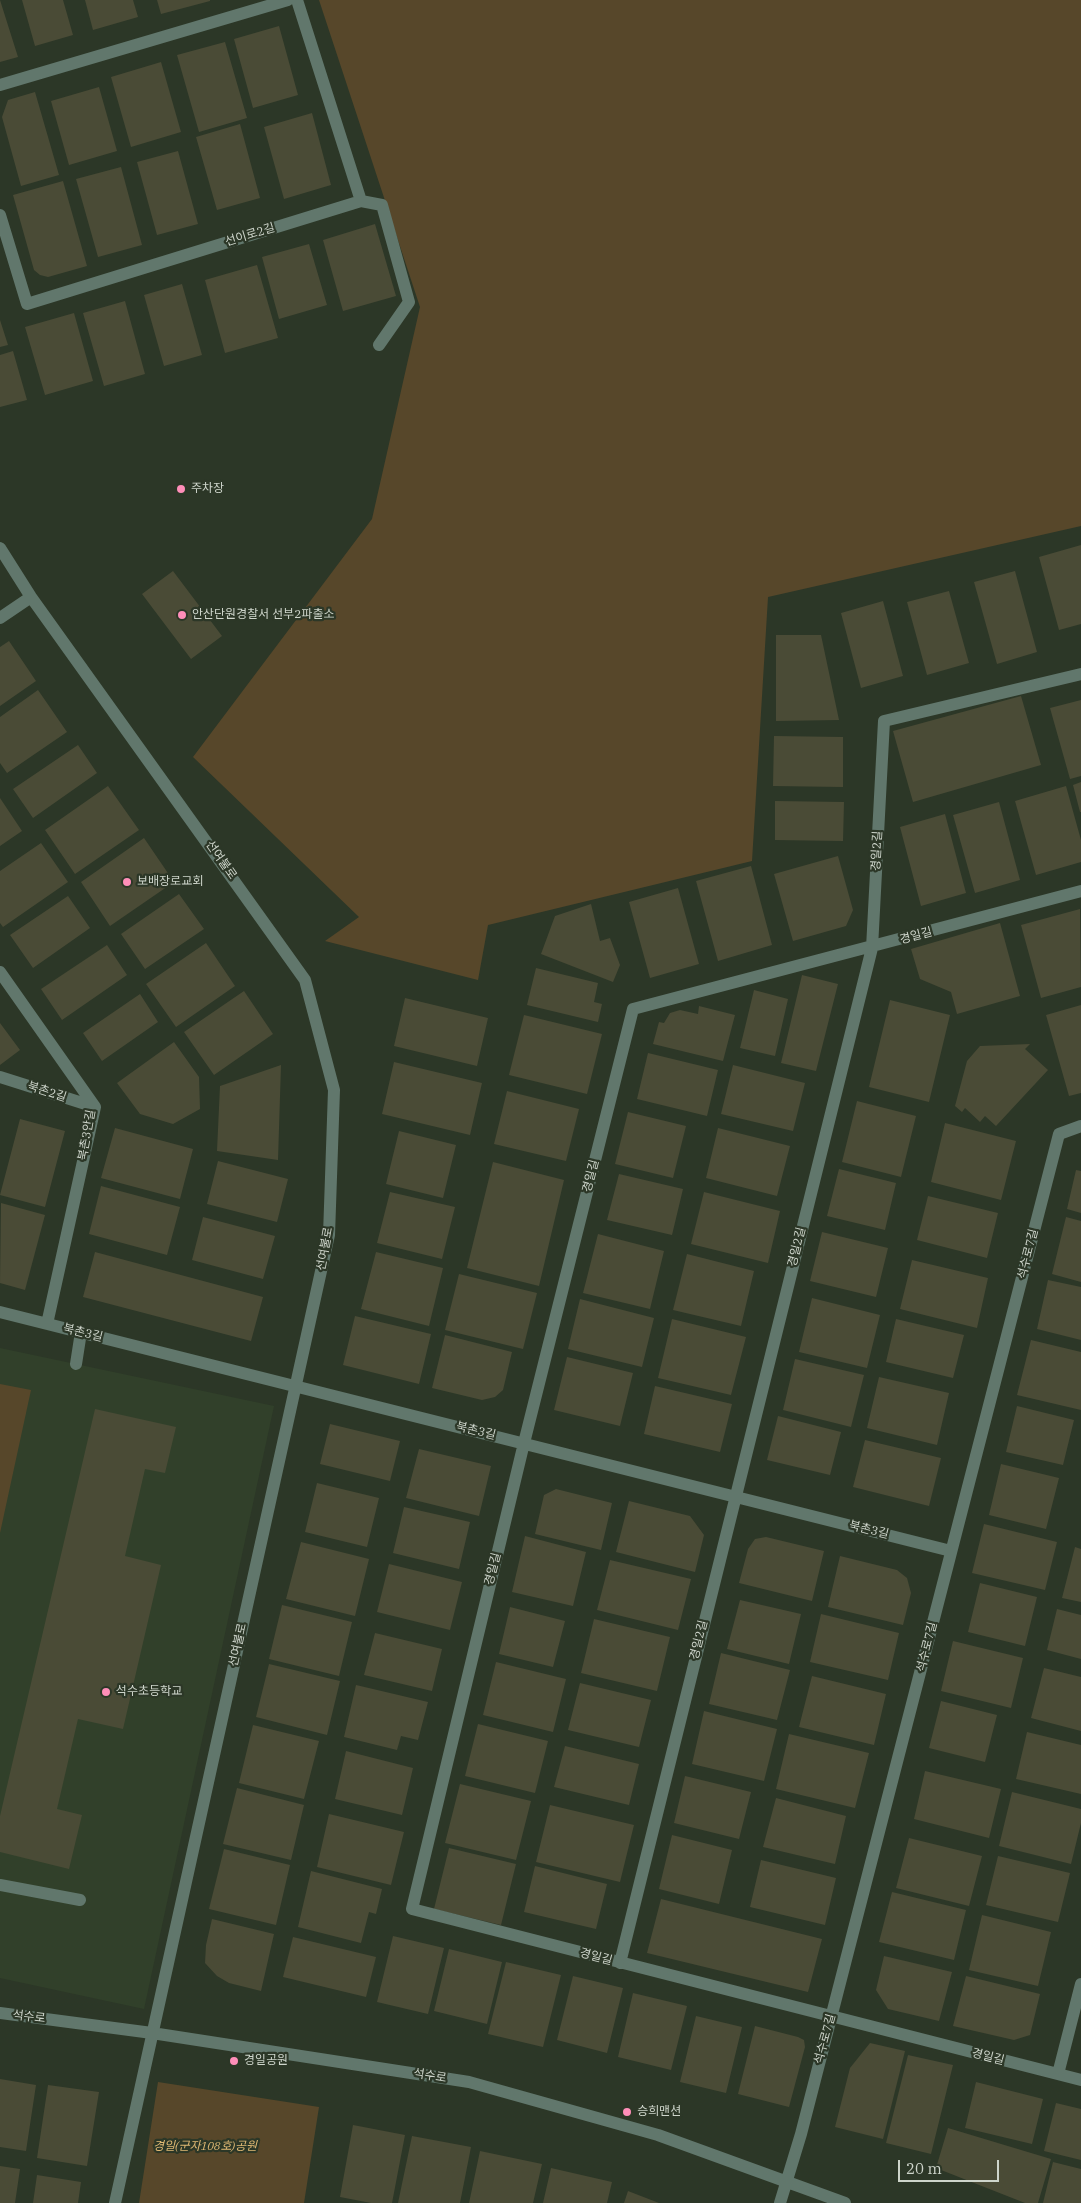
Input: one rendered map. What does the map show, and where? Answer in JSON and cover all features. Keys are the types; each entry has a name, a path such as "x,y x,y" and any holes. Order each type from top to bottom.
{"street":[{"path":"0,84 288,0"},
{"path":"297,0 361,201 382,205 409,302 379,345"},
{"name":"선이로2길","path":"0,215 27,304 361,201"},
{"name":"선여불로","path":"0,548 31,597 305,980 334,1090 329,1235 115,2203"},
{"path":"0,618 31,597"},
{"name":"경일2길","path":"620,1963 734,1496 872,948 884,721 1081,674"},
{"name":"경일길","path":"1081,891 872,948 632,1009 524,1443 412,1909 831,2018 1081,2080"},
{"name":"북촌3안길","path":"0,972 95,1107 47,1324"},
{"name":"북촌2길","path":"0,1077 95,1107"},
{"name":"석수로7길","path":"780,2203 788,2182 831,2018 1059,1134 1081,1126"},
{"name":"북촌3길","path":"0,1312 952,1550"},
{"path":"76,1364 81,1332"},
{"path":"0,1886 80,1900"},
{"path":"1058,2074 1081,1984"},
{"name":"석수로","path":"0,2013 152,2033 469,2082 658,2135 845,2203"}],"shaded area":[{"name":"석수초등학교","path":"0,1348 274,1406 144,2009 0,1978"}],"green space":[{"path":"319,0 1081,0 1081,526 768,597 752,861 488,925 478,980 325,941 359,917 193,757 372,519 420,307"},
{"path":"0,1384 31,1390 0,1533"},
{"name":"경일(군자108호)공원","path":"158,2082 319,2107 304,2203 139,2203"}],"building":[{"path":"0,0 18,57 0,62"},
{"path":"22,0 63,0 73,35 35,46"},
{"path":"85,0 133,0 138,17 93,30"},
{"path":"157,0 210,0 210,1 161,14"},
{"path":"279,26 298,95 253,108 234,39"},
{"path":"225,42 247,118 199,132 177,55"},
{"path":"161,62 181,132 131,147 111,77"},
{"path":"99,87 117,151 69,165 51,101"},
{"path":"35,92 59,175 21,186 2,117 8,100"},
{"path":"312,113 331,185 284,199 264,127"},
{"path":"240,124 260,198 217,210 196,137"},
{"path":"178,151 198,224 157,235 137,162"},
{"path":"121,167 142,245 98,257 76,179"},
{"path":"63,181 87,266 48,277 40,275 34,270 13,195"},
{"path":"375,224 396,296 343,311 323,240"},
{"path":"309,244 327,305 279,319 262,257"},
{"path":"257,265 278,338 225,353 205,280"},
{"path":"182,284 202,355 164,366 144,295"},
{"path":"125,301 145,374 104,386 83,313"},
{"path":"74,313 93,381 45,395 25,327"},
{"path":"0,320 8,345 0,347"},
{"path":"13,351 27,400 0,407 0,355"},
{"path":"1081,545 1081,624 1059,630 1039,557"},
{"name":"안산단원경찰서 선부2파출소","path":"173,571 222,636 191,659 142,594"},
{"path":"1015,571 1037,652 997,664 974,582"},
{"path":"949,591 969,663 927,675 907,602"},
{"path":"883,601 903,676 861,688 841,613"},
{"path":"776,635 821,635 839,720 776,721"},
{"path":"9,641 36,681 0,706 0,647"},
{"path":"38,690 67,732 7,773 0,763 0,717"},
{"path":"1021,696 1041,765 913,802 893,731"},
{"path":"1081,700 1081,776 1070,779 1050,708"},
{"path":"774,736 843,737 843,787 773,786"},
{"path":"78,745 97,773 33,818 13,789"},
{"path":"1081,782 1081,812 1080,812 1073,785"},
{"path":"108,786 139,830 75,874 45,830"},
{"path":"1066,786 1081,840 1081,862 1036,875 1015,801"},
{"path":"0,798 22,831 0,846"},
{"path":"775,801 844,802 843,841 775,840"},
{"path":"999,802 1020,880 975,893 953,815"},
{"path":"945,814 966,893 921,906 900,827"},
{"name":"보배장로교회","path":"144,838 174,882 110,926 81,882"},
{"path":"41,843 68,882 3,927 0,923 0,871"},
{"path":"838,856 853,910 846,926 793,941 774,874"},
{"path":"751,866 772,945 718,961 696,881"},
{"path":"678,888 699,964 650,978 629,902"},
{"path":"179,894 204,929 145,969 121,934"},
{"path":"68,896 90,928 33,968 10,935"},
{"path":"591,904 600,941 610,938 620,965 613,982 541,954 555,916"},
{"path":"1080,909 1081,987 1041,998 1021,925"},
{"path":"1000,923 1020,996 957,1014 951,992 920,979 911,949"},
{"path":"206,943 235,986 176,1027 146,984"},
{"path":"107,945 127,975 62,1020 41,989"},
{"path":"536,968 598,983 594,1002 602,1004 598,1022 527,1005"},
{"path":"802,975 838,984 816,1071 781,1063"},
{"path":"754,990 788,999 775,1056 740,1048"},
{"path":"244,991 273,1034 214,1075 184,1032"},
{"path":"140,994 158,1022 102,1061 83,1033"},
{"path":"405,998 488,1018 477,1066 394,1046"},
{"path":"890,1000 950,1015 929,1102 869,1087"},
{"path":"1081,1005 1081,1093 1069,1096 1046,1015"},
{"path":"699,1006 735,1015 723,1061 653,1044 659,1022 664,1023 670,1013 680,1010 698,1014"},
{"path":"524,1015 602,1034 587,1094 509,1075"},
{"path":"0,1023 20,1050 0,1065"},
{"path":"174,1042 199,1077 200,1109 173,1124 140,1114 117,1083"},
{"path":"1030,1044 1025,1049 1048,1070 996,1126 985,1116 980,1122 965,1108 962,1112 955,1106 967,1061 980,1046"},
{"path":"648,1053 718,1070 707,1116 637,1099"},
{"path":"394,1062 482,1083 470,1135 382,1114"},
{"path":"281,1065 278,1160 217,1151 220,1086"},
{"path":"733,1065 805,1083 793,1131 721,1114"},
{"path":"507,1091 579,1109 566,1161 494,1144"},
{"path":"857,1101 916,1116 901,1177 842,1162"},
{"path":"628,1112 686,1126 673,1178 615,1164"},
{"path":"20,1119 65,1131 45,1207 0,1195"},
{"path":"945,1123 1016,1141 1001,1200 931,1182"},
{"path":"115,1128 193,1149 180,1199 101,1178"},
{"path":"718,1128 790,1146 777,1196 706,1178"},
{"path":"399,1131 456,1145 443,1198 386,1184"},
{"path":"218,1161 288,1179 277,1222 207,1204"},
{"path":"493,1162 564,1180 539,1286 467,1268"},
{"path":"839,1169 896,1183 885,1230 827,1216"},
{"path":"1076,1170 1081,1171 1081,1213 1067,1209"},
{"path":"619,1174 683,1189 672,1235 607,1220"},
{"path":"101,1186 180,1207 167,1255 89,1234"},
{"path":"390,1192 455,1207 442,1259 377,1243"},
{"path":"704,1192 780,1211 768,1263 691,1244"},
{"path":"928,1196 998,1213 987,1258 917,1240"},
{"path":"1,1203 45,1215 25,1290 0,1283"},
{"path":"203,1217 275,1236 263,1279 192,1260"},
{"path":"1066,1217 1081,1221 1081,1282 1052,1274"},
{"path":"822,1232 888,1248 876,1297 810,1281"},
{"path":"598,1234 664,1251 650,1309 583,1293"},
{"path":"95,1252 263,1297 251,1341 83,1297"},
{"path":"376,1252 443,1268 429,1326 361,1309"},
{"path":"687,1254 754,1271 741,1326 673,1310"},
{"path":"912,1260 988,1278 977,1328 900,1309"},
{"path":"459,1274 537,1293 523,1349 445,1330"},
{"path":"1048,1280 1081,1287 1081,1340 1037,1329"},
{"path":"812,1298 880,1315 867,1368 799,1352"},
{"path":"580,1299 654,1318 642,1367 568,1349"},
{"path":"355,1316 431,1334 419,1384 343,1365"},
{"path":"672,1319 746,1337 731,1395 658,1378"},
{"path":"896,1319 964,1335 953,1378 886,1362"},
{"path":"445,1335 512,1352 503,1390 495,1397 482,1400 432,1388"},
{"path":"1031,1340 1081,1352 1081,1410 1017,1395"},
{"path":"567,1357 633,1373 620,1426 554,1410"},
{"path":"795,1359 864,1375 851,1427 783,1410"},
{"path":"879,1377 949,1393 937,1445 867,1428"},
{"path":"655,1386 732,1404 720,1452 644,1434"},
{"path":"1017,1406 1074,1420 1063,1465 1006,1452"},
{"path":"95,1409 176,1427 165,1473 145,1469 125,1556 161,1565 123,1729 78,1719 57,1809 82,1815 69,1869 0,1852 0,1816"},
{"path":"778,1416 841,1432 830,1475 767,1460"},
{"path":"330,1424 400,1441 390,1481 320,1464"},
{"path":"865,1440 941,1458 929,1506 853,1487"},
{"path":"419,1449 491,1466 479,1516 406,1498"},
{"path":"1001,1464 1059,1478 1046,1529 989,1515"},
{"path":"317,1483 379,1498 367,1547 305,1532"},
{"path":"556,1489 612,1503 601,1550 535,1534 544,1495"},
{"path":"629,1501 690,1516 704,1535 695,1572 616,1552"},
{"path":"404,1507 470,1522 459,1569 393,1553"},
{"path":"984,1524 1057,1542 1045,1590 972,1573"},
{"path":"525,1536 586,1552 573,1606 512,1592"},
{"path":"766,1537 824,1551 812,1601 739,1583 748,1549 755,1539"},
{"path":"301,1542 369,1559 355,1616 286,1599"},
{"path":"1075,1547 1081,1549 1081,1602 1062,1598"},
{"path":"840,1556 897,1570 907,1578 911,1593 903,1625 828,1607"},
{"path":"610,1560 691,1579 678,1630 597,1610"},
{"path":"389,1564 462,1582 450,1630 377,1612"},
{"path":"980,1583 1037,1597 1025,1646 968,1632"},
{"path":"740,1600 801,1614 789,1664 727,1649"},
{"path":"282,1605 352,1622 339,1676 269,1659"},
{"path":"510,1607 565,1621 553,1667 499,1654"},
{"path":"1057,1609 1081,1615 1081,1659 1047,1650"},
{"path":"821,1614 899,1633 888,1680 810,1662"},
{"path":"594,1619 670,1637 657,1691 581,1673"},
{"path":"375,1633 442,1649 432,1691 364,1675"},
{"path":"953,1641 1023,1658 1011,1708 941,1691"},
{"path":"721,1653 790,1670 777,1720 709,1704"},
{"path":"496,1662 566,1679 553,1732 483,1715"},
{"path":"269,1664 340,1681 327,1735 256,1717"},
{"path":"1044,1668 1081,1677 1081,1731 1031,1718"},
{"path":"812,1676 886,1694 874,1745 799,1727"},
{"path":"580,1683 651,1700 639,1747 568,1730"},
{"path":"356,1685 428,1702 418,1740 401,1736 397,1750 344,1737"},
{"path":"941,1701 997,1715 985,1762 929,1748"},
{"path":"704,1711 777,1729 764,1781 692,1764"},
{"path":"478,1724 548,1741 535,1793 465,1776"},
{"path":"253,1725 319,1741 304,1799 239,1783"},
{"path":"1027,1732 1081,1745 1081,1794 1016,1779"},
{"path":"789,1734 869,1753 855,1808 776,1789"},
{"path":"565,1746 639,1764 629,1805 554,1787"},
{"path":"346,1751 413,1768 402,1815 335,1799"},
{"path":"925,1771 1001,1789 989,1838 914,1819"},
{"path":"685,1776 751,1792 739,1839 674,1823"},
{"path":"460,1784 531,1801 516,1860 445,1843"},
{"path":"237,1788 304,1805 291,1860 223,1844"},
{"path":"1012,1792 1081,1809 1081,1823 1071,1864 999,1846"},
{"path":"776,1798 846,1816 835,1864 763,1847"},
{"path":"550,1805 634,1825 620,1882 536,1862"},
{"path":"329,1814 404,1832 391,1885 317,1867"},
{"path":"672,1835 732,1850 719,1904 659,1889"},
{"path":"909,1838 982,1856 969,1906 896,1888"},
{"path":"449,1848 516,1864 501,1925 434,1909"},
{"path":"224,1849 290,1865 276,1925 209,1909"},
{"path":"998,1856 1070,1873 1058,1922 986,1905"},
{"path":"761,1860 836,1878 825,1925 750,1907"},
{"path":"535,1866 607,1884 596,1929 524,1912"},
{"path":"311,1871 382,1889 376,1914 369,1912 361,1943 298,1927"},
{"path":"892,1892 966,1910 954,1960 879,1942"},
{"path":"661,1899 822,1939 808,1992 647,1953"},
{"path":"982,1915 1051,1932 1038,1986 969,1970"},
{"path":"212,1919 274,1934 261,1991 229,1983 217,1976 205,1963 206,1945"},
{"path":"393,1936 444,1948 428,2014 377,2002"},
{"path":"293,1937 376,1957 366,1997 283,1977"},
{"path":"449,1949 502,1962 487,2024 434,2011"},
{"path":"884,1956 952,1972 939,2021 888,2009 876,1990"},
{"path":"506,1962 561,1975 543,2047 488,2034"},
{"path":"573,1976 623,1988 607,2053 557,2040"},
{"path":"966,1976 1040,1994 1030,2035 1014,2040 953,2026"},
{"path":"633,1993 687,2006 671,2070 618,2057"},
{"path":"696,2016 742,2027 726,2093 680,2082"},
{"path":"755,2026 804,2040 805,2047 789,2107 738,2094"},
{"path":"870,2043 905,2051 883,2139 835,2127 850,2068"},
{"path":"908,2055 953,2065 931,2154 886,2143"},
{"path":"0,2079 36,2085 26,2151 0,2147"},
{"path":"976,2082 1043,2099 1032,2144 965,2128"},
{"path":"48,2085 99,2092 87,2166 37,2158"},
{"path":"1056,2103 1081,2109 1081,2160 1044,2151"},
{"path":"353,2125 405,2135 392,2203 371,2203 340,2197"},
{"path":"948,2128 1051,2159 1038,2203 1025,2203 936,2168"},
{"path":"412,2136 471,2147 460,2203 398,2203"},
{"path":"480,2151 542,2164 533,2203 469,2203"},
{"path":"1053,2162 1081,2169 1081,2203 1043,2203"},
{"path":"0,2166 20,2169 15,2203 0,2203"},
{"path":"551,2168 612,2182 607,2203 543,2203"},
{"path":"37,2175 81,2182 78,2203 33,2203"},
{"path":"628,2191 659,2203 624,2203"}],"place":[{"name":"주차장","path":"181,489"},
{"name":"안산단원경찰서 선부2파출소","path":"182,615"},
{"name":"보배장로교회","path":"127,882"},
{"name":"석수초등학교","path":"106,1692"},
{"name":"경일공원","path":"234,2061"},
{"name":"승희맨션","path":"627,2112"}]}
